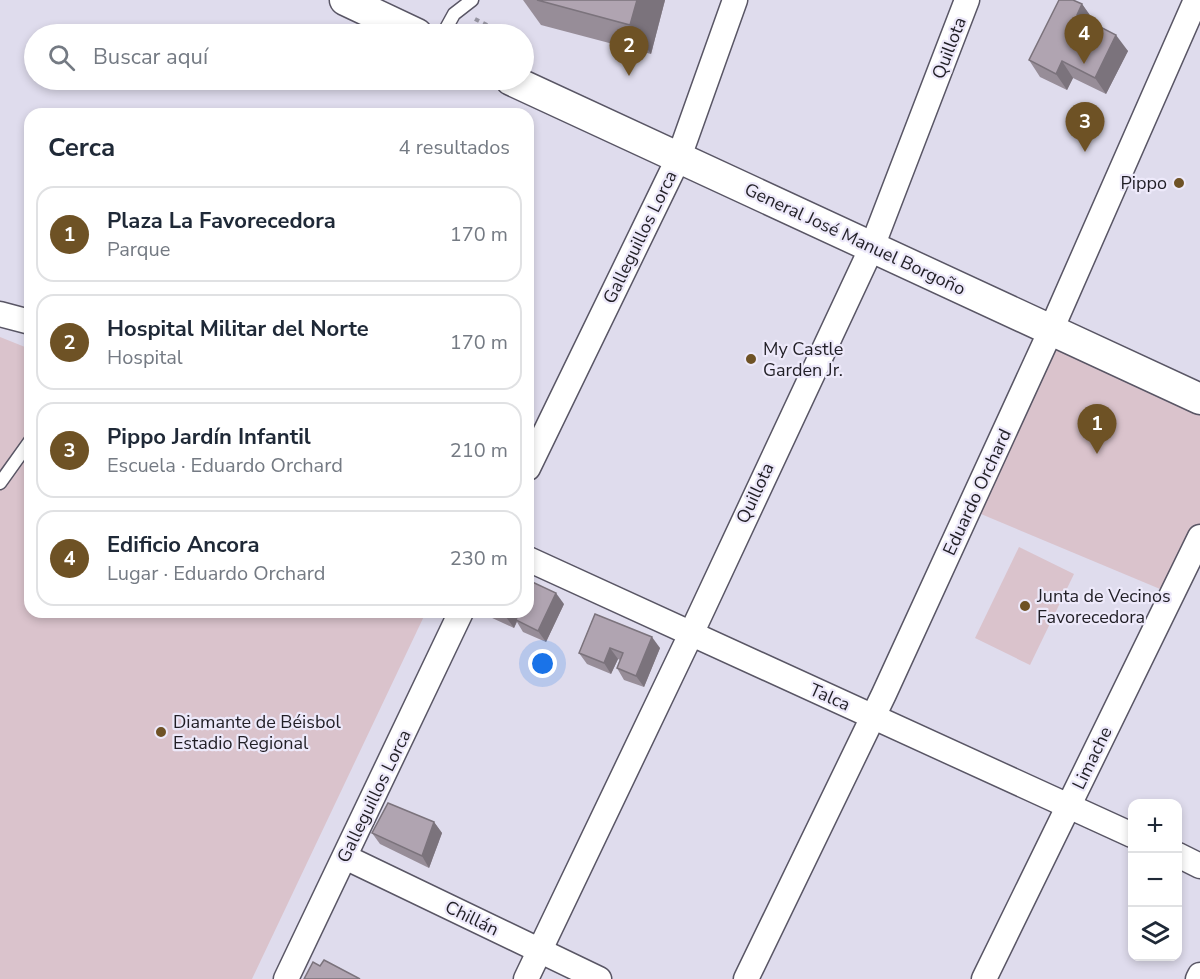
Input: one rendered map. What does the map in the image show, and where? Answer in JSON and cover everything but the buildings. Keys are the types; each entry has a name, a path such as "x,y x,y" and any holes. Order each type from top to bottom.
{"street":[{"path":"345,0 396,24"},
{"name":"Galleguillos Lorca","path":"534,456 679,157 735,0"},
{"name":"Quillota","path":"526,979 872,247 967,0"},
{"name":"Eduardo Orchard","path":"746,979 873,717 1051,330 1196,0"},
{"name":"General José Manuel Borgoño","path":"533,90 1200,399"},
{"path":"0,314 24,320"},
{"name":"Limache","path":"984,979 1200,537"},
{"name":"Talca","path":"534,562 1128,833"},
{"name":"Galleguillos Lorca","path":"286,979 458,618"},
{"name":"Chillán","path":"345,856 599,979"},
{"path":"1182,857 1200,866"}],"lane":[{"path":"448,24 454,14 472,0"},
{"path":"0,483 24,449"}],"shaded area":[{"path":"1051,330 1200,399 1200,537 1172,594 969,509"},
{"path":"0,337 24,347 24,618 423,618 252,979 0,979"},
{"name":"Junta de Vecinos Favorecedora","path":"1019,547 1074,574 1030,665 975,638"}],"place":[{"name":"Edificio Ancora","path":"1084,64"},
{"name":"Hospital Militar del Norte","path":"629,76"},
{"name":"Pippo Jardín Infantil","path":"1085,152"},
{"name":"Pippo","path":"1179,183"},
{"name":"My Castle Garden Jr.","path":"751,359"},
{"name":"Plaza La Favorecedora","path":"1097,454"},
{"name":"Junta de Vecinos Favorecedora","path":"1025,606"},
{"name":"Diamante de Béisbol Estadio Regional","path":"161,732"}]}
